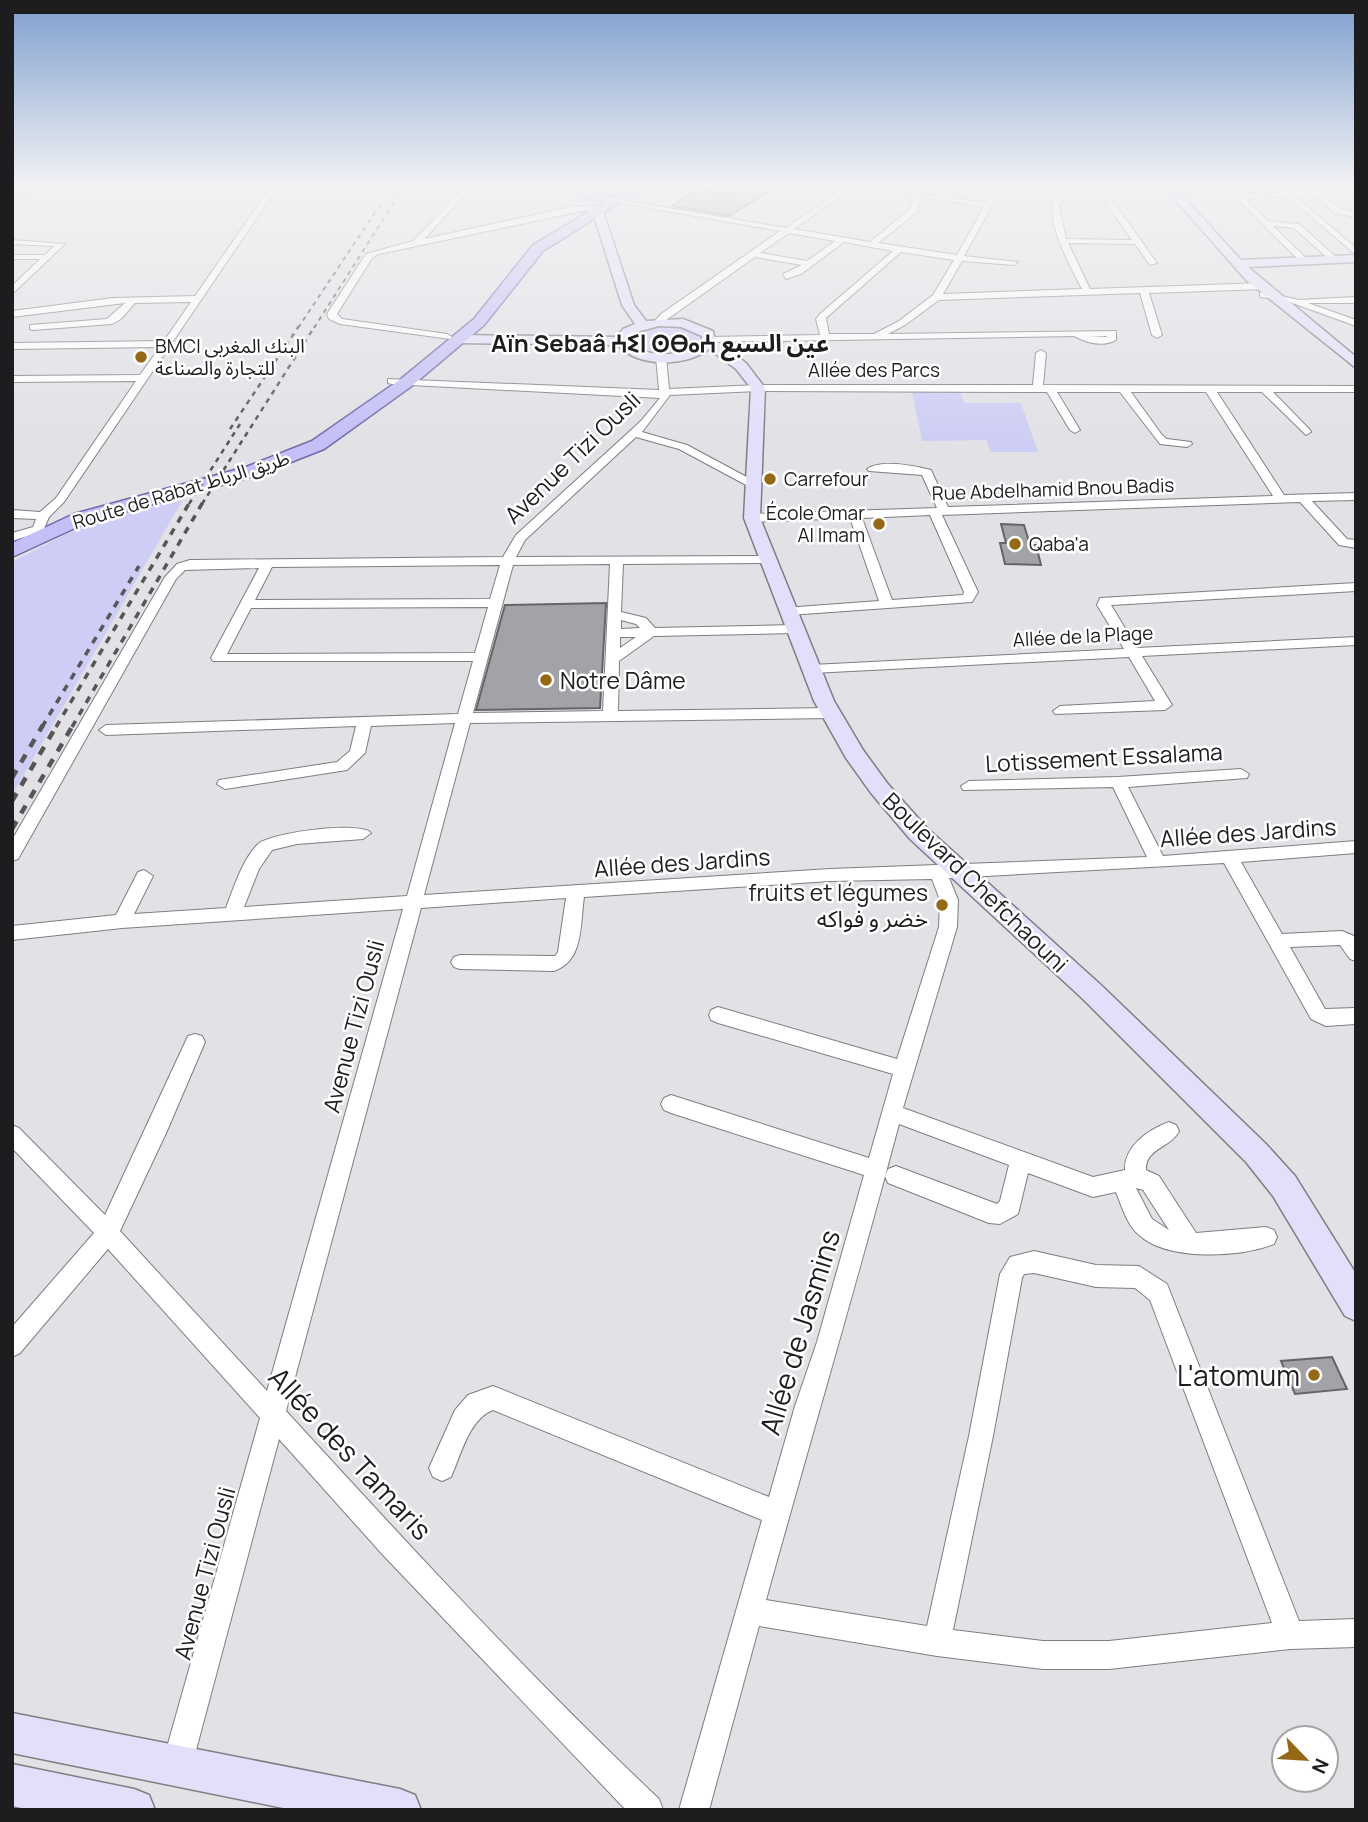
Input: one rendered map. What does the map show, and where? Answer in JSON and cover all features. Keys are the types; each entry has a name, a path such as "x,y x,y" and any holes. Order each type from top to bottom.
{"main road":[{"name":"Route de Rabat طريق الرباط","path":"453,338 506,273"},
{"name":"Route de Rabat طريق الرباط","path":"12,551 93,514 253,471 295,456 330,437 487,313 518,273"},
{"name":"Route de Rabat طريق الرباط","path":"12,542 63,508 130,494 238,466 283,451 400,382"}],"street":[{"path":"12,291 32,273"},
{"path":"63,508 142,378 213,273"},
{"path":"359,273 332,317 453,338 622,341"},
{"path":"618,273 628,305 642,325"},
{"path":"659,322 726,273"},
{"path":"786,276 795,273"},
{"path":"825,337 821,319 823,316 872,273"},
{"path":"877,336 902,323 937,297 950,273"},
{"path":"1079,273 1088,293"},
{"path":"1248,273 1356,364"},
{"path":"12,276 29,276"},
{"path":"937,297 1228,289 1356,300"},
{"path":"1144,291 1157,335"},
{"path":"1268,291 1356,323"},
{"path":"1268,291 1356,378"},
{"path":"12,314 133,300 195,299"},
{"path":"33,327 108,322 118,317 133,300"},
{"path":"13,347 48,310"},
{"path":"706,344 708,334 694,326 659,322 642,325 624,335 622,341 624,346 638,354 661,357 682,356 706,344 825,337 1077,334"},
{"path":"13,347 166,344"},
{"path":"706,344 725,353 741,366 758,388"},
{"path":"1041,353 1043,387 1075,430"},
{"name":"Avenue Tizi Ousli","path":"177,1765 507,562 520,538 663,403 665,393 661,357"},
{"path":"12,379 142,378"},
{"name":"Allée des Parcs","path":"400,382 665,393 758,388 1356,389"},
{"path":"1122,387 1158,437 1164,442 1187,444"},
{"name":"Boulevard Chefchaouni","path":"758,388 752,518 829,713 879,789 948,872 1093,993 1256,1153 1291,1197 1356,1305"},
{"path":"1209,388 1280,498"},
{"path":"1265,388 1306,432"},
{"path":"634,433 683,447 752,484"},
{"path":"612,633 793,620 887,606 960,602 969,598 971,592 927,472 873,469"},
{"name":"Rue Abdelhamid Bnou Badis","path":"752,518 1356,496"},
{"path":"1303,497 1343,542 1356,544"},
{"path":"12,514 38,525"},
{"path":"855,514 887,606"},
{"path":"12,537 38,525"},
{"path":"610,716 617,559"},
{"path":"12,855 175,571 190,564 766,559"},
{"path":"267,564 218,658 481,657"},
{"path":"1060,711 1165,705 1104,605 1105,601 1356,587"},
{"path":"246,604 495,603"},
{"path":"614,614 641,621 651,632"},
{"path":"611,661 651,632"},
{"name":"Allée de la Plage","path":"812,669 1356,641"},
{"path":"106,730 465,718 829,713"},
{"path":"225,784 305,774 342,766 357,753 365,722"},
{"name":"Lotissement Essalama","path":"969,786 1118,782 1241,774"},
{"path":"1118,782 1158,862"},
{"path":"232,915 258,856 268,845 283,840 363,833"},
{"name":"Allée des Jardins","path":"12,933 122,921 830,875 1158,862 1356,847"},
{"path":"1229,856 1318,1014 1326,1018 1356,1016"},
{"name":"Allée de Jasmins","path":"694,1810 807,1406 886,1173 892,1113 948,927 948,872"},
{"path":"122,921 144,876"},
{"path":"460,962 554,964 561,961 568,954 576,892"},
{"path":"1276,941 1342,938 1348,941 1356,954"},
{"path":"718,1015 904,1069"},
{"path":"12,1345 108,1233 195,1042"},
{"path":"671,1104 886,1173 989,1213 1000,1214 1010,1207 1020,1161"},
{"path":"892,1113 1093,1187 1104,1187 1130,1179"},
{"path":"1169,1131 1139,1152 1130,1179 1139,1219 1149,1231 1170,1241 1189,1242 1219,1243 1266,1237"},
{"name":"Allée des Tamaris","path":"12,1134 108,1233 392,1546 597,1761 648,1810"},
{"path":"937,1642 981,1436 1011,1274 1018,1265 1034,1262 1096,1276 1139,1277 1158,1292 1233,1480 1290,1635"},
{"path":"442,1468 464,1419 477,1404 493,1398 777,1513"},
{"path":"751,1611 937,1642 1010,1652 1077,1656 1155,1651 1290,1635 1356,1633"},
{"path":"12,1733 400,1810"},
{"path":"12,1785 134,1810"}],"shaded area":[{"path":"646,326 680,326 697,332 702,341 675,355 655,354 626,343 630,333"},
{"path":"911,387 959,389 964,403 1021,403 1038,452 991,452 986,440 922,441"},
{"path":"185,496 12,795 12,562 82,526"}],"building":[{"name":"Qaba'a","path":"1001,524 1024,525 1030,545 1036,545 1041,565 1005,564 1000,543 1006,543"},
{"name":"Notre Dâme","path":"606,603 600,708 476,710 505,605"},
{"name":"L'atomum","path":"1332,1357 1347,1389 1295,1394 1281,1361"}],"railway":[{"path":"298,328 335,273"},
{"path":"314,328 349,273"},
{"path":"230,429 299,326"},
{"path":"202,504 315,326"},
{"path":"189,504 240,424"},
{"path":"56,727 190,502"},
{"path":"72,727 203,502"},
{"path":"42,727 139,566"},
{"path":"12,778 43,725"},
{"path":"12,801 57,725"},
{"path":"12,829 73,725"}],"place":[{"name":"BMCI البنك المغربي للتجارة والصناعة","path":"141,357"},
{"name":"Carrefour","path":"770,479"},
{"name":"École Omar Al Imam","path":"879,524"},
{"name":"Qaba'a","path":"1015,544"},
{"name":"Notre Dâme","path":"546,680"},
{"name":"fruits et légumes خضر و فواكه","path":"942,905"},
{"name":"L'atomum","path":"1314,1375"}],"district":[{"name":"Aïn Sebaâ ⵄⵉⵏ ⵙⴱⴰⵄ عين السبع","path":"660,342"}]}
